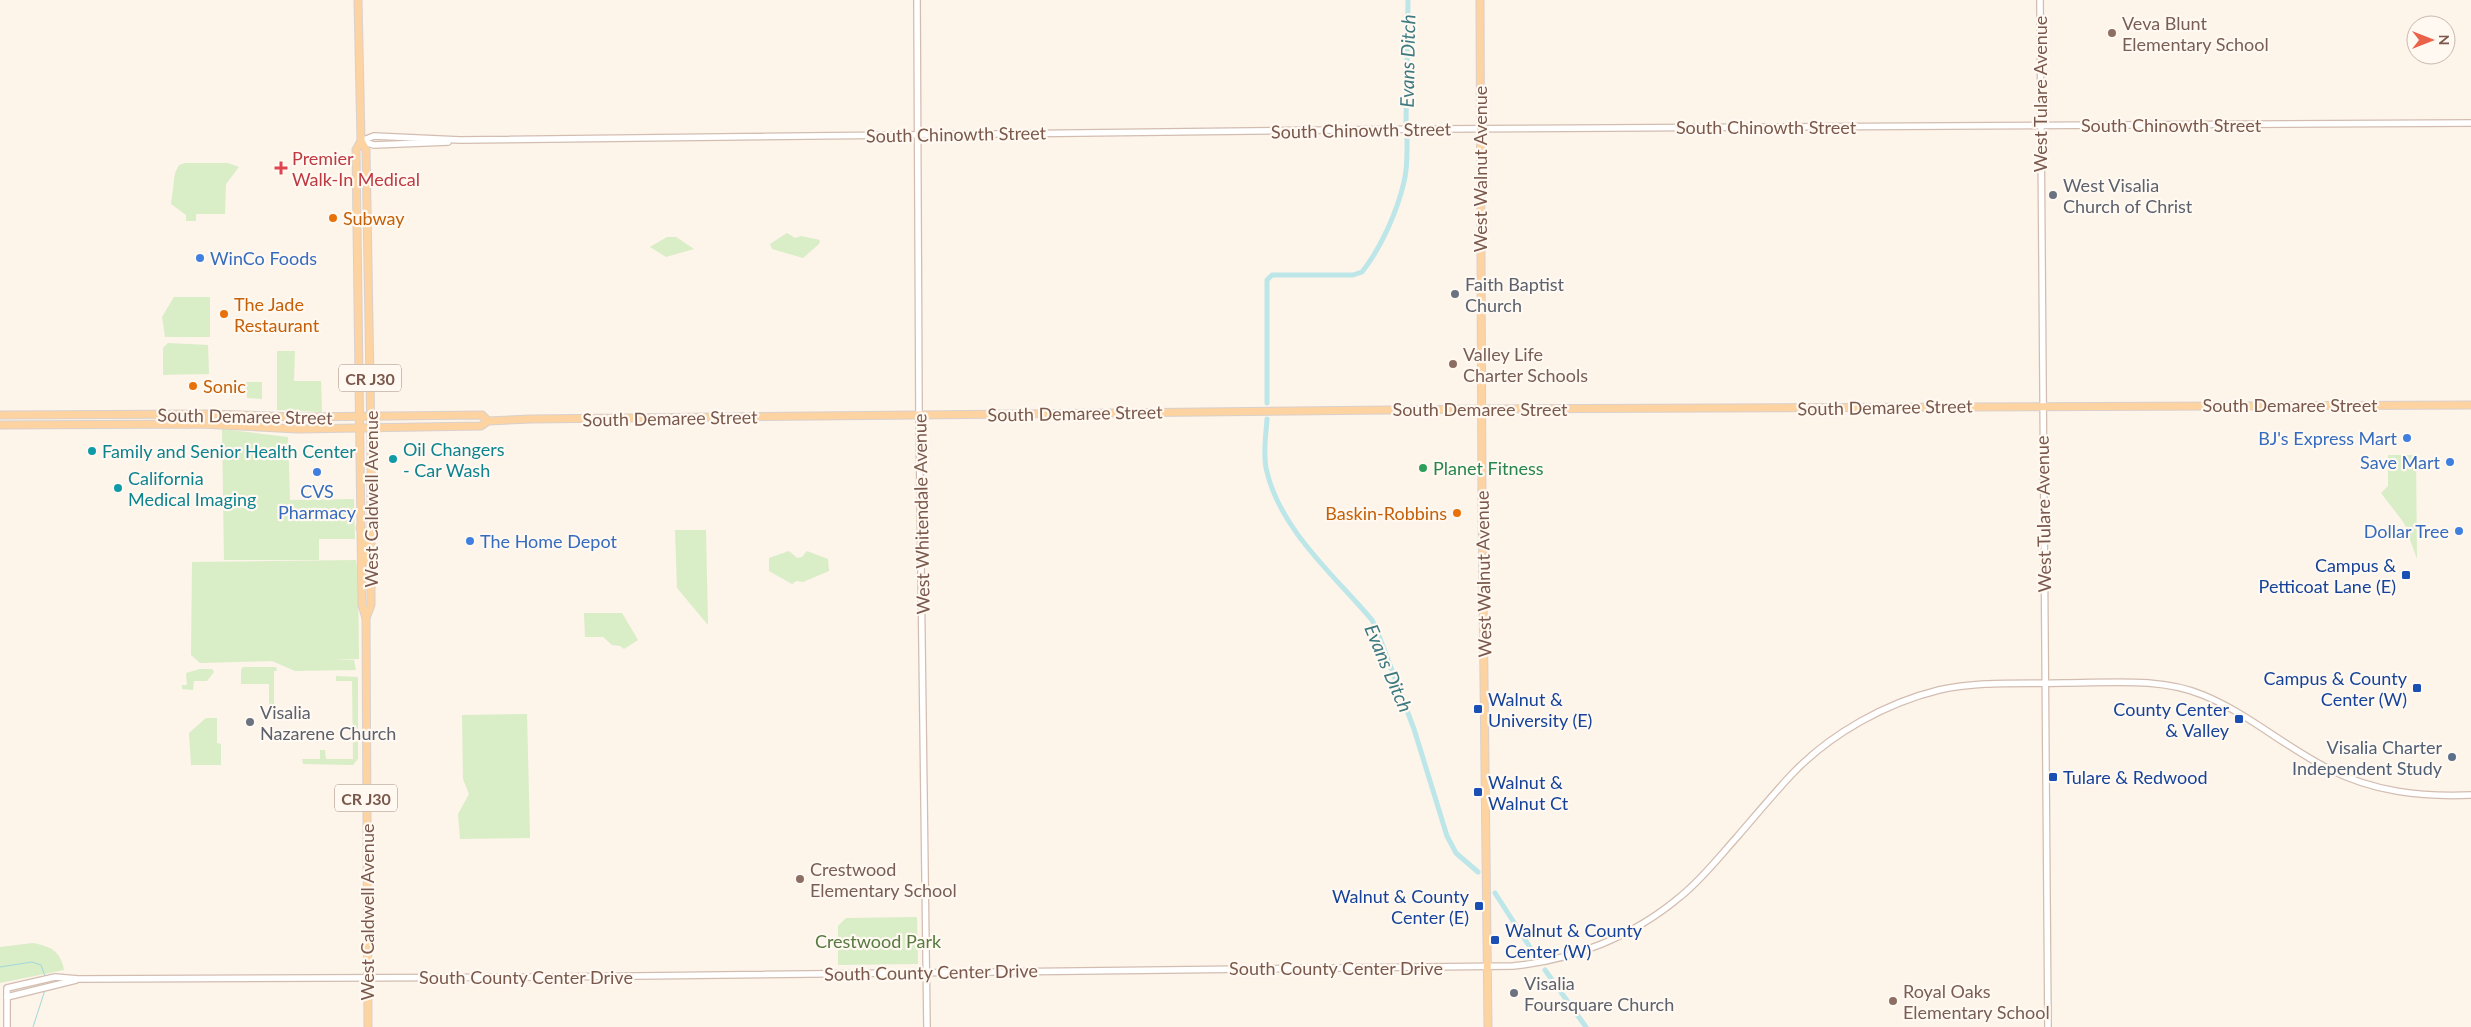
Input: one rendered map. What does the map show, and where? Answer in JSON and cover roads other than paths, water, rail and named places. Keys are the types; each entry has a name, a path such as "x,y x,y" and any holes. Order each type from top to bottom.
{"main road":[{"name":"West Caldwell Avenue","path":"358,0 361,141 366,150 371,417 371,575 370,605 366,618"},
{"name":"West Walnut Avenue","path":"1480,0 1488,1027"},
{"name":"West Caldwell Avenue","path":"361,141 356,150 359,242 360,528 362,605 366,618 368,1027"},
{"path":"359,242 363,248 364,298 369,310"},
{"name":"South Demaree Street","path":"0,425 165,424 234,425 297,429 481,426 488,421 1482,408 2471,405"},
{"path":"165,424 173,419 205,419 213,414"},
{"name":"South Demaree Street","path":"0,415 482,416 488,421"},
{"path":"234,425 239,420 267,420 272,416"},
{"path":"360,528 366,535 367,570 371,575"}],"street":[{"name":"West Whitendale Avenue","path":"917,0 919,415 927,1027"},
{"name":"West Tulare Avenue","path":"2040,0 2048,1027"},
{"name":"South Chinowth Street","path":"361,141 374,136 460,140 1480,129 2471,123"},
{"name":"South County Center Drive","path":"78,979 56,987 7,997 7,988 55,977 78,979 367,978 1488,967 1536,964 1572,955 1614,938 1660,912 1681,897 1800,767 1835,738 1891,706 1919,696 1955,687 2135,683 2180,688 2235,709 2310,758 2355,781 2375,788 2413,794 2471,795"},
{"path":"7,997 7,1027"}],"waterway":[{"name":"Evans Ditch","path":"1406,123 1408,0"},
{"name":"Evans Ditch","path":"1267,403 1267,280 1272,275 1353,275 1362,272 1382,241 1397,205 1406,170 1407,135"},
{"name":"Evans Ditch","path":"1267,419 1265,462 1273,490 1295,531 1325,568 1372,620 1414,729 1447,836 1456,853 1478,872"},
{"name":"Evans Ditch","path":"1495,893 1535,955"},
{"path":"0,967 32,962 41,965 45,976"},
{"name":"Evans Ditch","path":"1545,970 1586,1027"},
{"path":"33,1027 45,990"}],"place":[{"name":"Veva Blunt Elementary School","path":"2112,33"},
{"name":"Premier Walk-In Medical","path":"281,168"},
{"name":"West Visalia Church of Christ","path":"2053,195"},
{"name":"Subway","path":"333,218"},
{"name":"WinCo Foods","path":"200,258"},
{"name":"Faith Baptist Church","path":"1455,294"},
{"name":"The Jade Restaurant","path":"224,314"},
{"name":"Valley Life Charter Schools","path":"1453,364"},
{"name":"Sonic","path":"193,386"},
{"name":"BJ's Express Mart","path":"2407,438"},
{"name":"Family and Senior Health Center","path":"92,451"},
{"name":"Oil Changers - Car Wash","path":"393,459"},
{"name":"Save Mart","path":"2450,462"},
{"name":"Planet Fitness","path":"1423,468"},
{"name":"CVS Pharmacy","path":"317,472"},
{"name":"California Medical Imaging","path":"118,488"},
{"name":"Baskin-Robbins","path":"1457,513"},
{"name":"Dollar Tree","path":"2459,531"},
{"name":"The Home Depot","path":"470,541"},
{"name":"Campus & Petticoat Lane (E)","path":"2406,575"},
{"name":"Campus & County Center (W)","path":"2417,688"},
{"name":"Walnut & University (E)","path":"1478,709"},
{"name":"County Center & Valley","path":"2239,719"},
{"name":"Visalia Nazarene Church","path":"250,722"},
{"name":"Visalia Charter Independent Study","path":"2452,757"},
{"name":"Tulare & Redwood","path":"2053,777"},
{"name":"Walnut & Walnut Ct","path":"1478,792"},
{"name":"Crestwood Elementary School","path":"800,879"},
{"name":"Walnut & County Center (E)","path":"1479,906"},
{"name":"Walnut & County Center (W)","path":"1495,940"},
{"name":"Visalia Foursquare Church","path":"1514,993"},
{"name":"Royal Oaks Elementary School","path":"1893,1001"}],"park label":[{"name":"Crestwood Park","path":"878,941"}]}
